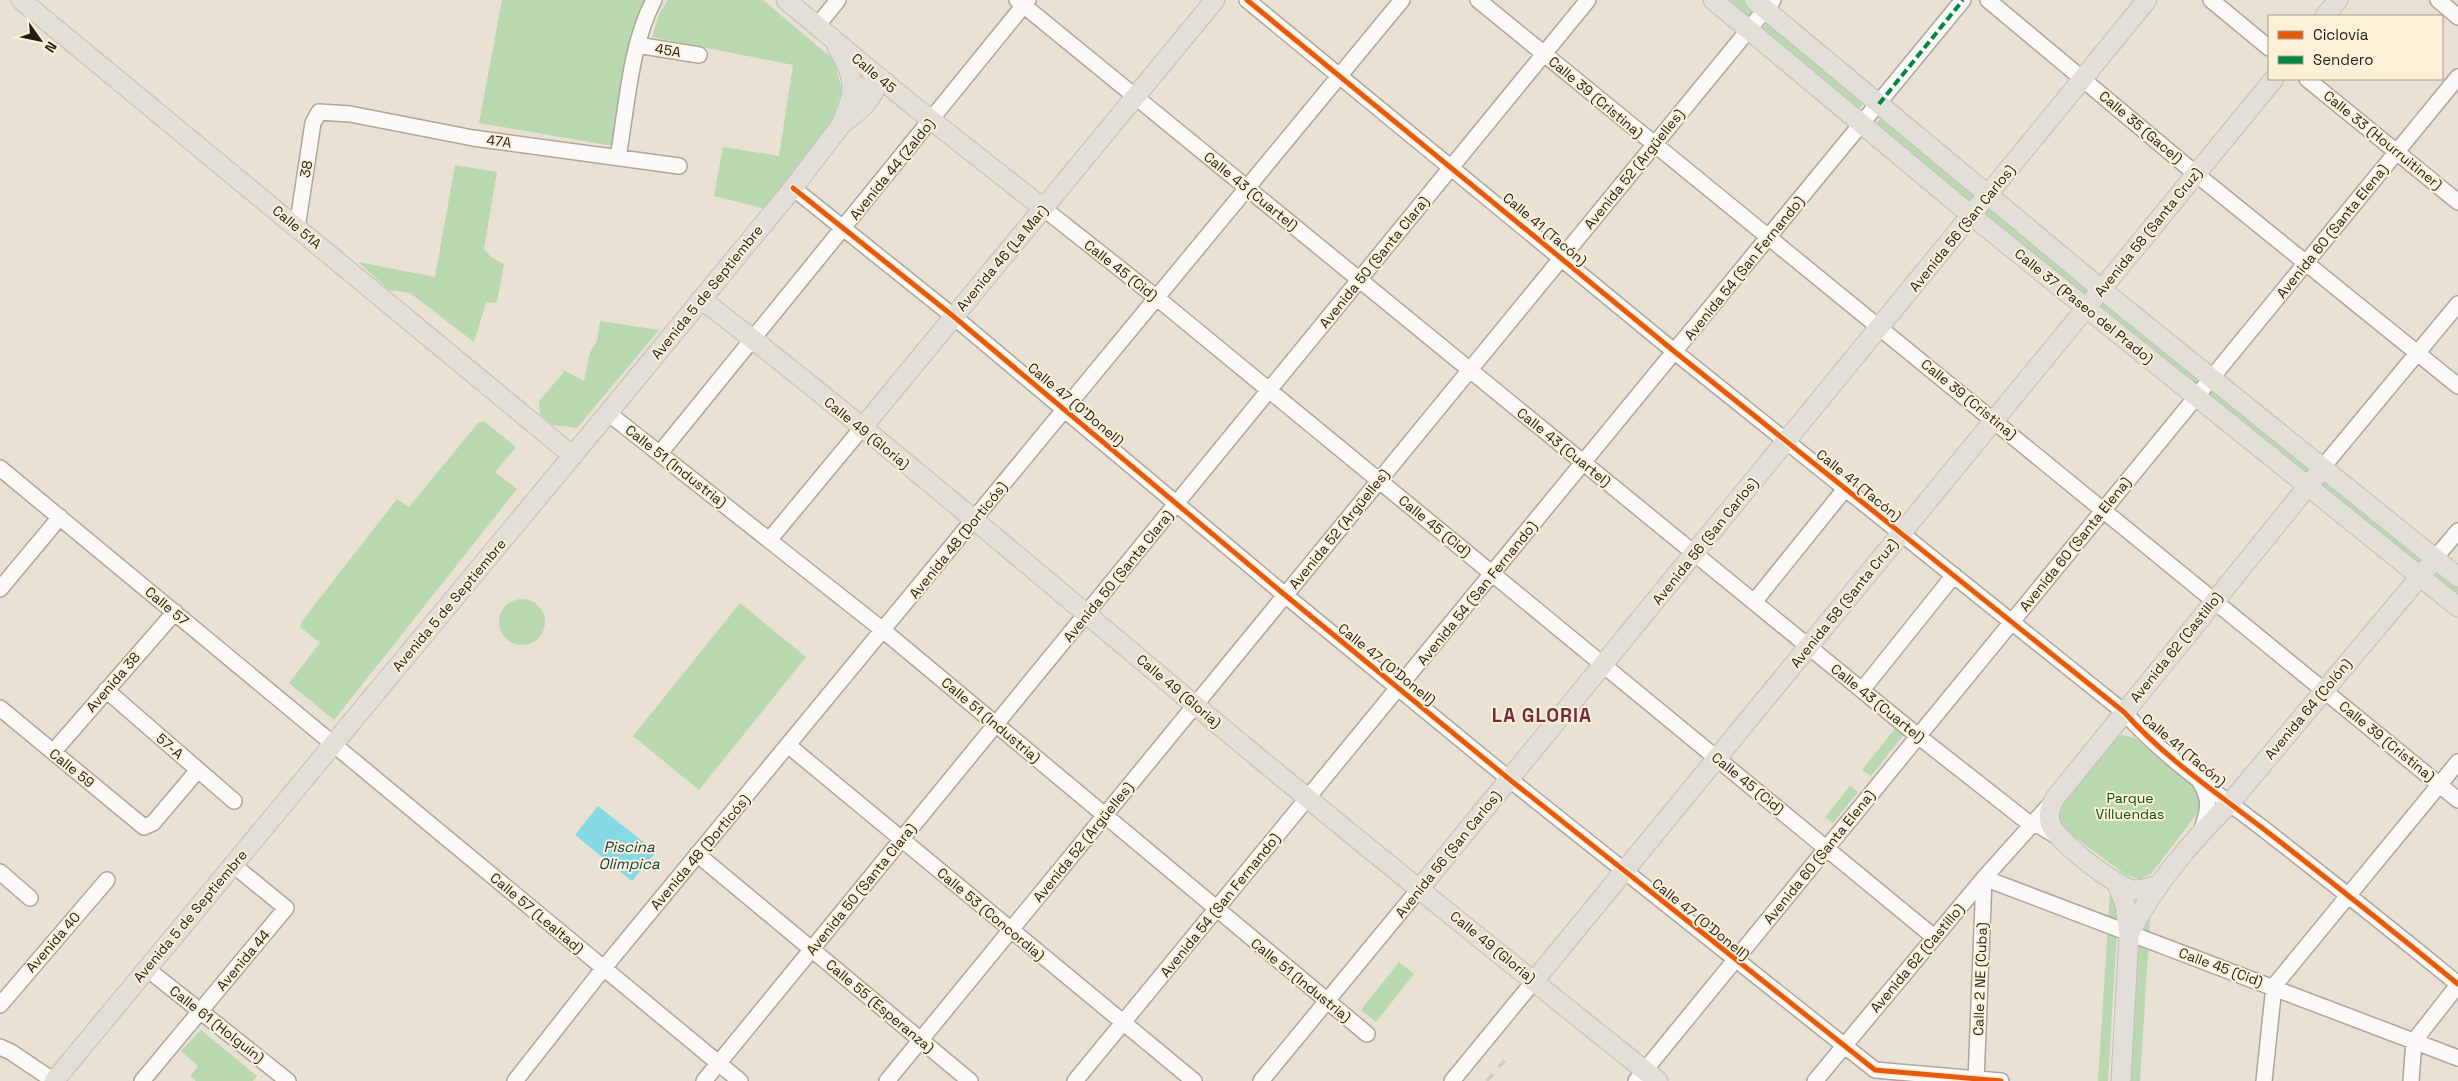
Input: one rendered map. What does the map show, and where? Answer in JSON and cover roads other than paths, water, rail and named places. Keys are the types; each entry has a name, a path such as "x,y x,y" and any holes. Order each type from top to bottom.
{"main road":[{"name":"Calle 51A","path":"20,0 573,456"},
{"path":"786,0 817,26"},
{"name":"Avenida 46 (La Mar)","path":"862,428 1215,0"},
{"name":"Calle 37 (Paseo del Prado)","path":"1713,0 1972,216 2308,485 2458,608"},
{"name":"Avenida 56 (San Carlos)","path":"1420,888 2147,0"},
{"path":"2326,15 2338,0"},
{"name":"Calle 37 (Paseo del Prado)","path":"1764,3 1878,104 2102,289 2458,577"},
{"name":"Calle 45","path":"817,26 932,120"},
{"path":"833,39 849,69 857,104 891,101 911,104"},
{"name":"Avenida 5 de Septiembre","path":"54,1081 232,864 573,456 792,188 857,104 872,97 880,78"},
{"name":"Avenida 58 (Santa Cruz)","path":"1534,981 2273,80"},
{"name":"Calle 45 (Cid)","path":"932,120 1043,208"},
{"path":"720,276 719,301 728,319"},
{"name":"Calle 49 (Gloria)","path":"701,299 753,338 1308,799 1534,981 1646,1077"},
{"path":"683,322 704,316 728,319"},
{"path":"542,431 566,435 590,435"},
{"path":"542,431 552,455 553,480"},
{"name":"Avenida 62 (Castillo)","path":"2056,797 2322,468"},
{"name":"Avenida 64 (Colón)","path":"2129,934 2157,886 2201,832 2230,803 2435,558"},
{"path":"2056,797 2049,809 2050,824 2058,837"},
{"name":"Calle 43 (Cuartel)","path":"2058,837 2117,884"},
{"path":"2117,884 2134,890 2157,886"},
{"path":"2117,884 2125,904 2129,934 2120,1081"}],"street":[{"path":"618,157 638,45 643,24 654,0"},
{"path":"817,26 838,0"},
{"name":"Calle 41 (Tacón)","path":"1247,0 1339,77 1452,166 1675,352 2124,712 2144,735 2198,779 2348,894 2458,985"},
{"name":"Avenida 48 (Dorticós)","path":"515,1081 603,969 884,631 1402,0"},
{"name":"Calle 39 (Cristina)","path":"1478,0 1768,238 1881,327 2104,509 2458,800"},
{"name":"Avenida 50 (Santa Clara)","path":"704,1081 1588,0"},
{"name":"Avenida 54 (San Fernando)","path":"1075,1081 1963,0"},
{"name":"Calle 35 (Gacel)","path":"1988,0 2196,174 2458,386"},
{"path":"2211,0 2268,47"},
{"path":"2438,0 2458,16"},
{"name":"Calle 43 (Cuartel)","path":"1023,2 1135,97 1918,736 2030,824 2040,826 2058,837"},
{"name":"Avenida 44 (Zaldo)","path":"660,453 932,120 1023,2"},
{"name":"Avenida 52 (Argüelles)","path":"887,1081 1749,29 1764,3"},
{"name":"45A","path":"638,45 699,56"},
{"name":"Avenida 60 (Santa Elena)","path":"1646,1077 1735,960 2458,77"},
{"name":"Calle 33 (Hourruitiner)","path":"2308,80 2458,202"},
{"name":"38","path":"298,228 313,123 319,112"},
{"name":"47A","path":"319,112 350,114 473,138 679,166"},
{"name":"Calle 47 (O'Donell)","path":"792,188 953,316 1178,503 1285,595 1509,779 1844,1046 1873,1076 2000,1081"},
{"name":"Calle 45 (Cid)","path":"1043,208 1270,390 1934,937"},
{"name":"Avenida 62 (Castillo)","path":"2322,468 2458,304"},
{"name":"Calle 51 (Industria)","path":"608,413 770,539 884,631 1105,814 1216,910 1367,1034"},
{"name":"Avenida 46 (La Mar)","path":"770,539 862,428"},
{"name":"Calle 57","path":"0,468 334,744"},
{"path":"1754,602 1845,488"},
{"path":"0,589 60,517"},
{"name":"Avenida 64 (Colón)","path":"2435,558 2458,531"},
{"path":"1862,690 1954,576"},
{"name":"Avenida 38","path":"53,752 175,612"},
{"name":"57-A","path":"106,690 234,801"},
{"name":"Calle 59","path":"0,708 144,827 153,824 198,770"},
{"path":"2106,737 2120,729 2131,729 2144,735"},
{"name":"Calle 57 (Lealtad)","path":"334,744 740,1081"},
{"name":"Calle 53 (Concordia)","path":"789,746 1122,1024 1194,1081"},
{"path":"2264,1081 2274,986 2458,762"},
{"path":"2198,779 2208,794 2208,810 2201,832"},
{"name":"Avenida 62 (Castillo)","path":"1815,1081 1984,878 2056,797"},
{"name":"Calle 55 (Esperanza)","path":"698,854 970,1081"},
{"name":"Avenida 44","path":"142,1081 286,908 232,864"},
{"path":"0,872 30,898"},
{"name":"Calle 45 (Cid)","path":"1984,878 2129,934 2274,986 2458,1058"},
{"name":"Calle 2 NE (Cuba)","path":"1976,1080 1984,878"},
{"name":"Avenida 40","path":"0,1005 107,880"},
{"name":"Avenida 56 (San Carlos)","path":"1261,1081 1420,888"},
{"name":"Calle 61 (Holguín)","path":"146,968 288,1081"},
{"name":"Avenida 58 (Santa Cruz)","path":"1452,1081 1534,981"},
{"path":"2411,1081 2414,1041 2458,985"},
{"path":"0,1038 6,1050 54,1081"}],"water":[{"name":"Piscina Olimpica","path":"598,806 656,852 632,881 575,835"}],"railway":[{"path":"1487,1081 1510,1054"}],"district":[{"name":"LA GLORIA","path":"1542,715"}],"park label":[{"name":"Parque Villuendas","path":"2130,806"}]}
